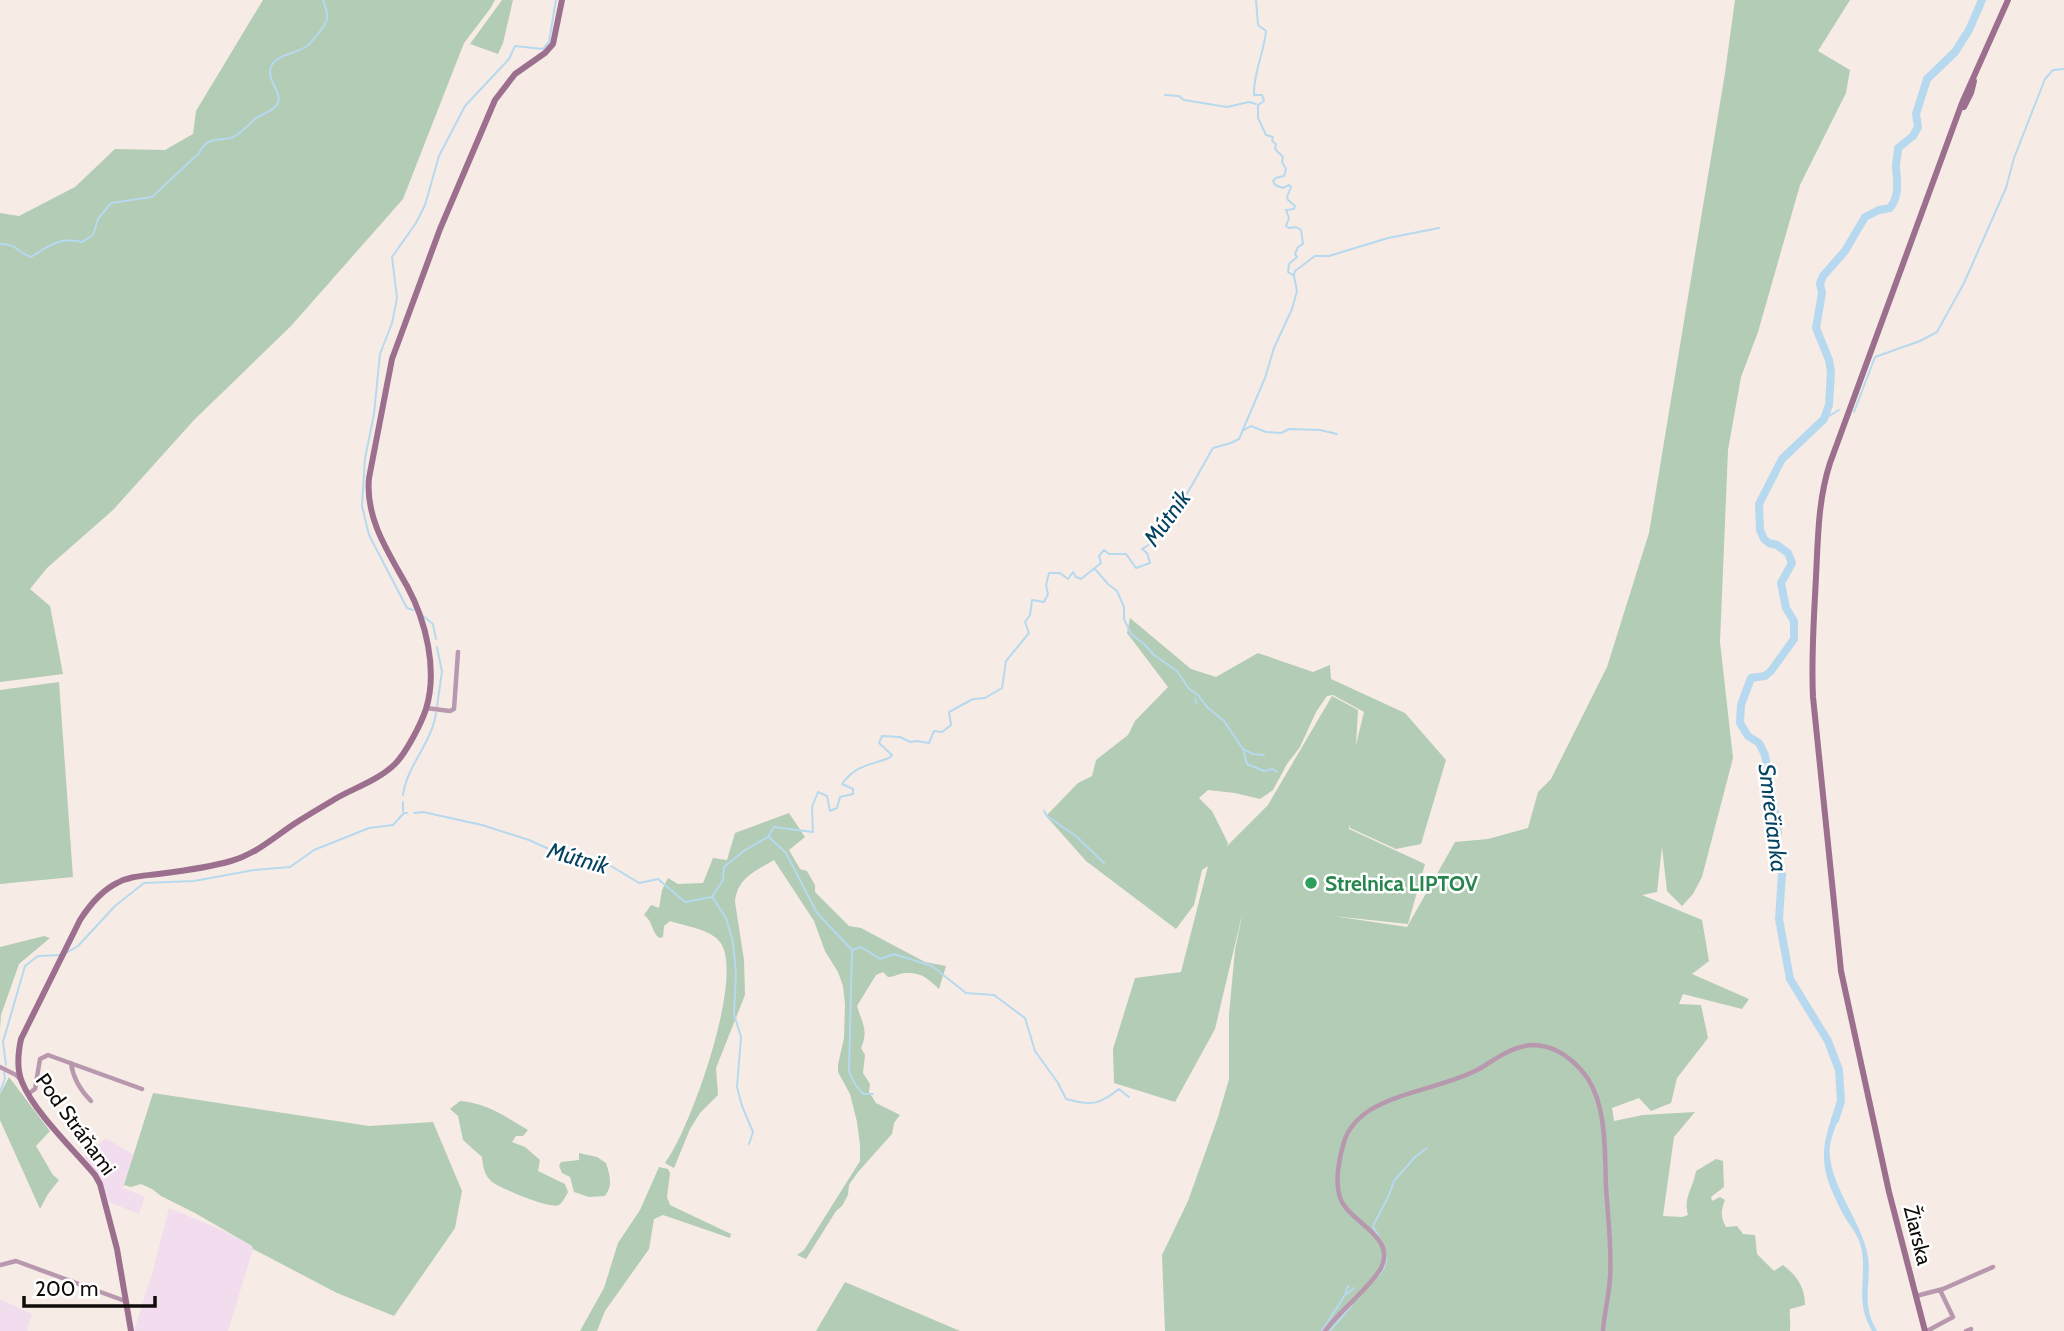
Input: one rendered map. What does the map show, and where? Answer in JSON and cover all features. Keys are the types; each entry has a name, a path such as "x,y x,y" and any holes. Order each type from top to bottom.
{"street":[{"path":"458,652 454,709 450,711 426,708 430,674 428,642 411,594 377,529 368,500 369,478 389,369 425,267 489,113 501,90 513,76 552,46 562,0"},
{"name":"Žiarska","path":"1926,1331 1880,1147 1838,955 1815,730 1812,667 1819,517 1822,489 1830,463 1958,114 2008,0"},
{"name":"Pod Stráňami","path":"131,1331 112,1225 98,1181 28,1094 18,1064 23,1036 80,920 103,893 118,882 130,878 223,863 257,850 296,822 395,764 426,708"},
{"path":"1325,1331 1377,1274 1384,1261 1378,1240 1369,1227 1348,1211 1338,1191 1344,1143 1351,1128 1363,1116 1381,1105 1466,1075 1518,1047 1534,1045 1559,1052 1576,1064 1590,1082 1599,1105 1604,1139 1610,1278 1602,1331"},
{"path":"28,1094 35,1089 39,1063 43,1056 50,1055 142,1089"},
{"path":"71,1062 81,1090 91,1101"},
{"path":"8,1070 18,1064"},
{"path":"0,1067 16,1075 22,1082"},
{"path":"0,1265 16,1261 126,1301"},
{"path":"1916,1296 1940,1290 1993,1267"},
{"path":"1926,1331 1953,1317 1940,1290"}],"shaded area":[{"path":"106,1138 134,1155 123,1188 145,1197 139,1214 109,1202 100,1178 84,1157"},
{"path":"169,1208 252,1246 228,1331 134,1331"},
{"path":"0,1299 32,1314 27,1331 0,1331"}],"green space":[{"path":"263,0 495,0 464,43 403,199 291,326 194,420 113,510 47,568 30,589 50,606 63,674 0,682 0,213 19,216 75,187 115,149 165,150 193,134 196,111"},
{"path":"502,0 513,0 498,54 470,44"},
{"path":"1735,0 1850,0 1818,51 1850,70 1846,93 1800,185 1758,332 1741,377 1728,450 1720,642 1733,758 1702,877 1693,894 1682,906 1667,891 1662,847 1657,892 1642,895 1702,920 1709,961 1692,974 1749,999 1742,1009 1683,994 1679,1004 1701,1005 1708,1038 1677,1078 1671,1103 1651,1111 1639,1098 1612,1108 1614,1121 1643,1115 1695,1112 1674,1137 1663,1216 1688,1215 1688,1198 1696,1171 1716,1159 1723,1161 1724,1187 1711,1197 1712,1201 1720,1197 1725,1200 1722,1213 1726,1227 1737,1226 1743,1234 1755,1235 1757,1254 1774,1271 1783,1265 1792,1273 1802,1287 1805,1305 1790,1309 1790,1331 1165,1331 1162,1255 1188,1201 1229,1079 1229,1014 1235,950 1243,911 1215,1029 1175,1102 1114,1083 1113,1049 1135,978 1181,972 1208,866 1202,870 1194,905 1176,929 1086,861 1046,816 1078,783 1092,776 1096,760 1128,735 1135,721 1168,687 1127,633 1130,618 1191,669 1216,677 1258,653 1313,672 1330,665 1331,679 1405,713 1446,760 1421,844 1396,849 1350,828 1349,824 1349,829 1425,864 1408,924 1333,916 1407,927 1455,842 1488,839 1528,828 1538,792 1551,779 1607,667 1649,533","holes":["1333,695 1364,712 1356,745 1358,710 1332,696 1268,805 1227,846 1228,843 1212,811 1199,798 1208,790 1260,799 1273,790 1327,696"]},
{"path":"59,682 73,877 0,884 0,690"},
{"path":"789,813 805,837 789,850 800,869 807,871 815,885 815,892 849,926 861,928 925,962 946,966 939,989 928,979 916,974 904,973 888,977 883,972 876,975 857,1006 865,1031 861,1048 865,1055 863,1073 870,1084 869,1092 876,1103 900,1115 894,1123 892,1134 849,1185 848,1195 842,1206 836,1211 806,1259 797,1255 804,1250 860,1161 857,1122 850,1094 838,1072 844,1038 843,986 825,951 814,921 774,860 748,876 739,887 735,902 744,960 745,995 716,1068 718,1095 700,1113 690,1129 674,1168 665,1163 687,1120 711,1054 726,986 726,960 720,942 710,934 670,921 664,926 663,937 659,938 644,915 651,905 659,908 662,890 668,878 678,884 703,883 713,858 727,860 735,833"},
{"path":"44,936 50,938 19,964 1,1015 0,1028 0,947"},
{"path":"9,1077 50,1131 36,1146 53,1175 59,1180 40,1209 0,1120 0,1094"},
{"path":"153,1093 369,1126 433,1122 462,1191 455,1228 394,1316 337,1293 253,1249 152,1189 141,1184 131,1187 124,1185"},
{"path":"460,1101 488,1108 528,1130 523,1136 516,1136 512,1142 525,1147 540,1160 538,1171 565,1184 568,1192 559,1205 536,1202 489,1179 482,1157 463,1140 458,1116 450,1109"},
{"path":"579,1153 597,1157 606,1163 610,1184 605,1196 589,1197 574,1192 570,1177 562,1173 559,1166 561,1162 579,1160"},
{"path":"659,1167 668,1169 670,1173 667,1197 670,1205 731,1234 730,1238 663,1215 654,1219 649,1249 605,1311 597,1331 580,1331 604,1288 618,1243 640,1210"},
{"path":"845,1282 960,1331 816,1331"}],"water":[{"path":"1834,1111 1840,1114 1830,1145 1830,1159 1833,1173 1859,1229 1868,1257 1868,1304 1877,1331 1872,1331 1864,1309 1860,1242 1843,1214 1826,1175 1824,1152"}],"waterway":[{"path":"0,244 10,245 31,257 61,241 82,242 93,235 98,219 111,203 152,197 207,143 235,136 256,118 273,109 279,98 271,77 271,67 277,59 307,46 325,25 327,18 323,0"},
{"path":"413,610 407,608 369,535 362,506 365,458 374,414 380,354 392,323 397,298 392,257 425,205 439,156 465,106 509,59 515,46 543,49 549,42 556,0"},
{"name":"Mútnik","path":"414,813 423,812 482,825 529,840 573,860 611,866 639,883 658,879 685,902 712,897 723,880 724,867 745,850 768,837 774,827 813,832 812,807 818,792 827,796 830,811 837,808 840,797 853,794 853,789 842,784 847,778 857,770 892,755 879,743 882,736 929,743 934,731 942,732 951,725 949,712 1002,688 1006,661 1029,633 1025,622 1030,615 1032,600 1044,602 1048,594 1046,585 1049,573 1060,573 1068,579 1073,572 1081,579 1101,563 1099,556 1104,550 1109,554 1126,554 1136,568 1150,563 1147,553 1142,549 1151,543 1171,519 1213,448 1239,439 1297,291 1294,276 1288,272 1289,264 1297,257 1295,254 1298,247 1303,244 1301,230 1286,226 1289,218 1286,210 1294,209 1295,206 1287,197 1291,187 1289,185 1283,188 1275,185 1273,181 1284,176 1286,169 1282,162 1283,157 1275,149 1273,137 1266,135 1258,118 1258,105 1264,101 1262,95 1254,95 1266,31 1258,25 1256,0"},
{"name":"Smrečianka","path":"1835,1120 1841,1101 1839,1070 1828,1041 1790,979 1779,919 1782,874 1775,846 1778,832 1765,755 1759,743 1748,736 1740,723 1741,705 1751,678 1765,676 1771,671 1794,639 1794,621 1786,608 1781,583 1792,563 1788,553 1764,539 1760,530 1759,504 1782,459 1824,419 1829,405 1829,360 1816,328 1823,276 1845,251 1865,217 1890,208 1893,203 1897,188 1898,148 1913,136 1918,127 1916,114 1927,79 1955,52 1969,30 1982,0"},
{"path":"1854,412 1875,357 1937,332 1964,283 2006,188 2014,158 2045,79 2053,70 2064,69"},
{"path":"1165,95 1227,107 1249,102 1256,104"},
{"path":"1294,275 1295,271 1315,256 1329,256 1388,238 1439,228"},
{"path":"1824,419 1839,410"},
{"path":"1244,430 1251,426 1266,432 1281,433 1289,429 1320,430 1337,434"},
{"path":"1095,569 1117,591 1131,634 1177,671 1189,689 1224,721 1243,749 1247,764 1264,771 1273,769 1277,772"},
{"path":"423,616 433,624 436,639"},
{"path":"437,647 442,672 437,706"},
{"path":"1195,699 1196,703"},
{"path":"403,795 409,774 430,734 436,713"},
{"path":"1245,750 1264,755"},
{"path":"403,802 403,811"},
{"path":"1044,811 1104,863"},
{"name":"Mútnik","path":"66,953 78,946 115,906 144,883 194,881 254,870 290,867 314,850 369,828 393,825 407,813"},
{"path":"769,837 786,853 817,913 852,950 861,947 880,959 894,954 932,966 966,993 994,995 1025,1018 1035,1051 1066,1099 1094,1103 1119,1089 1129,1097"},
{"path":"713,898 726,918 733,942 736,974 734,1014 741,1037 737,1087 753,1132 749,1144"},
{"path":"852,951 849,1071 863,1094 873,1094"},
{"name":"Mútnik","path":"6,1065 3,1042 25,966 38,956 61,955"},
{"name":"Mútnik","path":"0,1092 4,1073"},
{"path":"1378,1276 1386,1263 1386,1257 1373,1226 1394,1181 1415,1157 1427,1148"},
{"path":"1322,1331 1348,1286"},
{"path":"1347,1294 1354,1288"},
{"path":"1330,1331 1351,1306"}],"place":[{"name":"Strelnica LIPTOV","path":"1311,883"}]}
